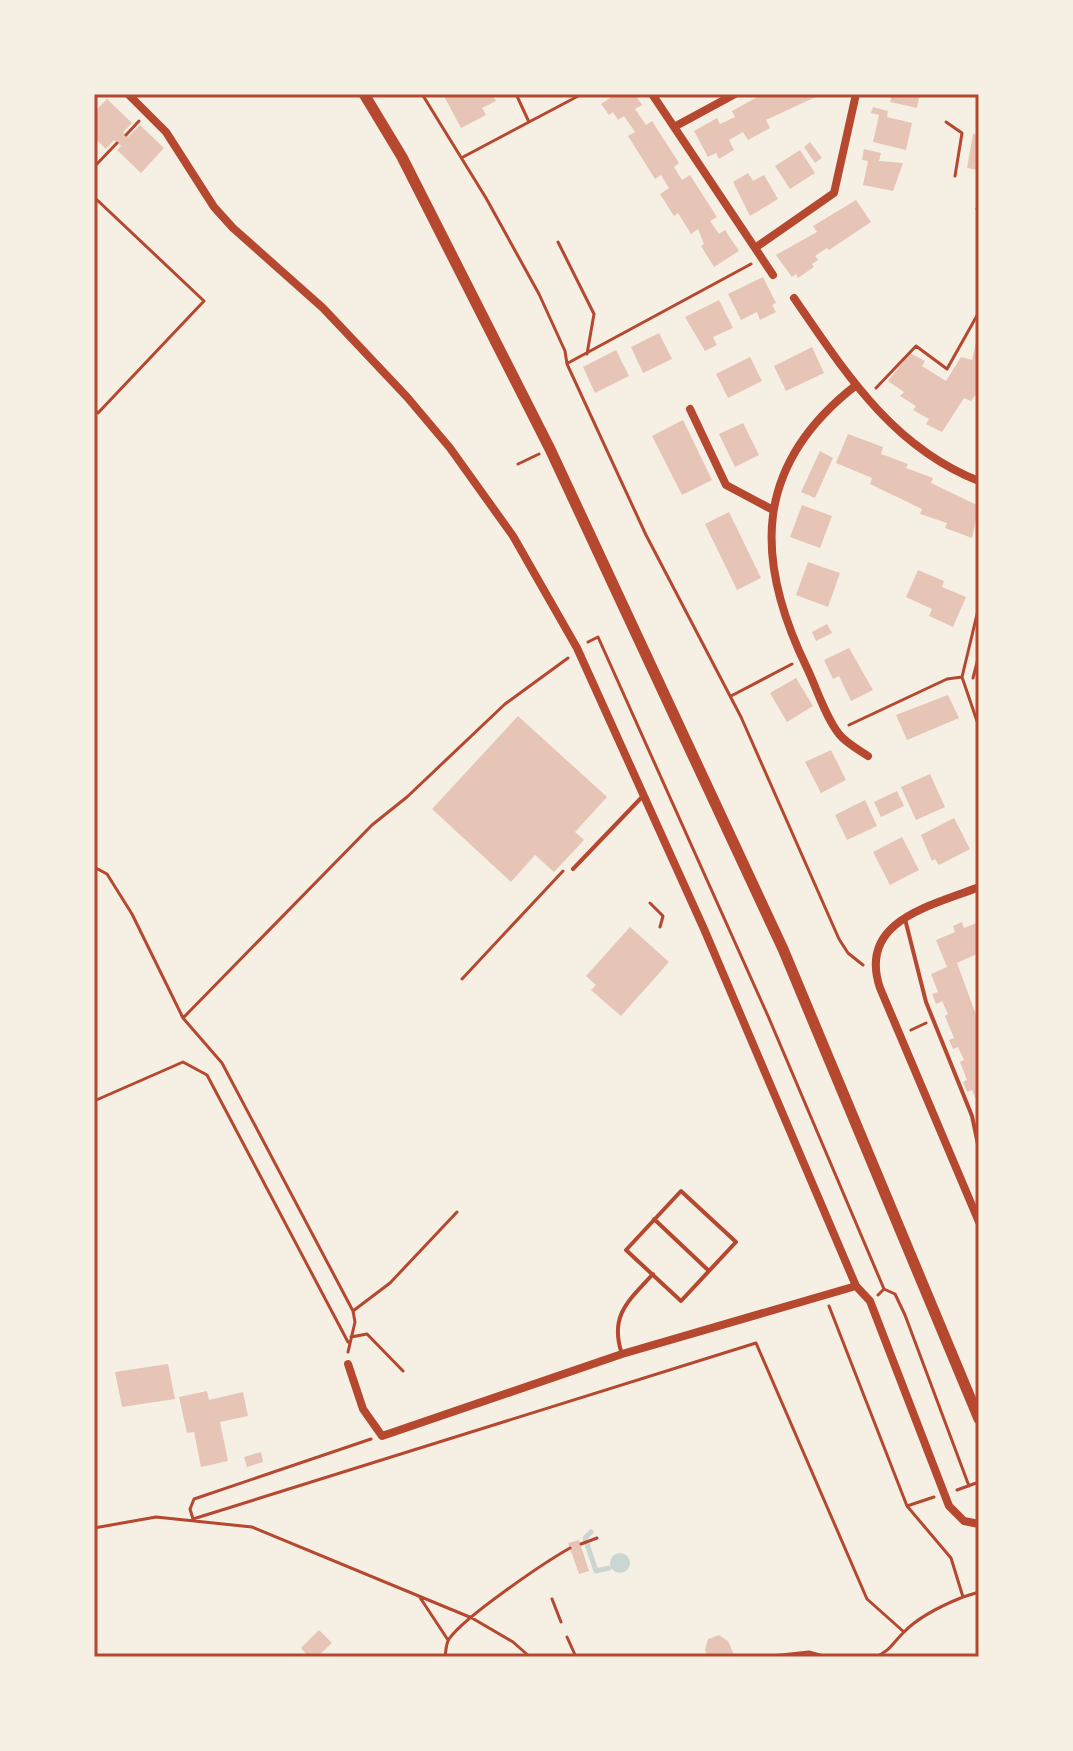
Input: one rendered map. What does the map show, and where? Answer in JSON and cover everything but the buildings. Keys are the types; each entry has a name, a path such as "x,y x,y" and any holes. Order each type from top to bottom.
{"main road":[{"path":"364,94 402,157 550,449 783,949 979,1419"}],"street":[{"path":"128,94 166,132 214,207 233,228 366,352 450,448 513,536 578,649 704,929 856,1286 870,1301 949,1506 964,1521 979,1524"},
{"path":"652,94 773,275"},
{"path":"674,127 735,94"},
{"path":"755,248 834,193 856,94"},
{"path":"794,298 864,398 922,450 979,481"},
{"path":"855,386 813,424 793,455 773,510 771,563 776,591 803,660 837,731 868,756"},
{"path":"690,409 726,485 773,510"},
{"path":"979,887 904,917 880,945 876,968 900,1035 977,1209 979,1222"},
{"path":"348,1364 363,1409 382,1436 622,1354 856,1286"}],"lane":[{"path":"573,869 643,796"},
{"path":"904,917 933,1020 972,1116 979,1149"},
{"path":"681,1191 736,1242 709,1271 681,1301 626,1250 681,1191"},
{"path":"654,1219 709,1271"},
{"path":"622,1354 616,1336 619,1316 653,1274"}],"path":[{"path":"422,94 459,159 582,94"},
{"path":"516,94 529,122"},
{"path":"126,135 147,113"},
{"path":"946,122 962,133 955,176"},
{"path":"94,167 117,143"},
{"path":"463,157 539,294 565,351 567,364 646,535 731,696 780,800 839,939 854,958 876,968"},
{"path":"94,197 204,301 98,413 94,409"},
{"path":"558,242 594,314 587,354"},
{"path":"567,364 761,258"},
{"path":"864,398 916,346 947,369 979,312"},
{"path":"518,464 550,449"},
{"path":"979,606 962,677 979,727"},
{"path":"183,1018 372,825 407,797 505,704 598,637 768,1016 884,1289 895,1294 905,1315 969,1486"},
{"path":"969,649 979,654 973,678"},
{"path":"731,696 803,660"},
{"path":"837,731 947,679 962,677"},
{"path":"94,867 107,874 132,914 183,1018 222,1063 353,1311 355,1322 349,1340 348,1364"},
{"path":"462,979 563,871 573,869"},
{"path":"650,903 663,916 660,927"},
{"path":"900,1035 933,1020"},
{"path":"94,1101 183,1062 207,1075 349,1340"},
{"path":"353,1311 390,1283 457,1212"},
{"path":"870,1301 884,1289"},
{"path":"825,1297 907,1506 951,1558 963,1597"},
{"path":"349,1340 367,1334 403,1371"},
{"path":"193,1519 756,1343 867,1599 904,1632"},
{"path":"193,1519 190,1509 194,1499 382,1436"},
{"path":"94,1528 156,1517 252,1527 472,1618 513,1642 530,1657"},
{"path":"581,1544 597,1538"},
{"path":"445,1657 448,1640 472,1618 549,1559 570,1548"},
{"path":"549,1559 551,1565"},
{"path":"875,1657 890,1651 904,1632 943,1605 979,1592"},
{"path":"418,1596 448,1640"},
{"path":"552,1599 561,1622"},
{"path":"567,1637 576,1657"},
{"path":"890,1651 891,1657"},
{"path":"761,1657 809,1652 827,1657"}],"shaded area":[{"path":"620,1553 627,1556 630,1563 627,1570 620,1573 613,1570 610,1563 613,1556"}],"waterway":[{"path":"591,1532 585,1538 596,1571 609,1568"}]}
